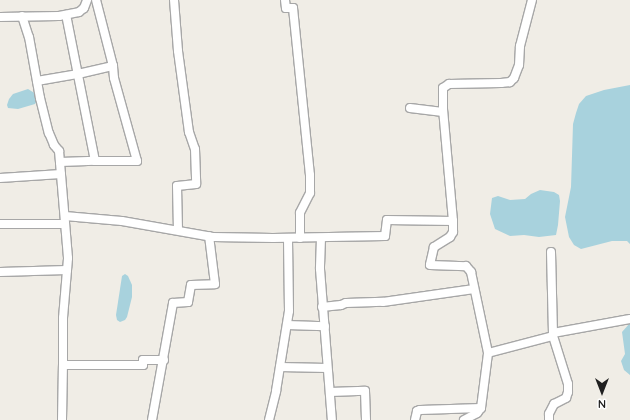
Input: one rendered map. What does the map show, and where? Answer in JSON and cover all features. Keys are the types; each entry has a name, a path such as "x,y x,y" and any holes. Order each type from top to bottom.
{"street":[{"path":"0,15 66,15 79,12 84,8 87,0"},
{"path":"60,162 137,161 114,78 113,66 96,0"},
{"path":"174,0 178,50 189,132 195,149 196,184 177,186 178,230"},
{"path":"285,0 286,8 293,8 310,175 310,193 300,213 300,238"},
{"path":"464,420 477,413 481,408 488,353 471,272 466,266 430,265 434,247 450,237 453,232 454,221 443,112 443,88 449,84 510,82 514,78 519,66 520,46 532,0"},
{"path":"66,15 95,161"},
{"path":"22,16 29,37 49,133 54,145 59,151 65,220 67,270 63,318 64,364 62,420"},
{"path":"37,81 113,66"},
{"path":"410,108 443,112"},
{"path":"0,178 61,174"},
{"path":"0,224 95,217 209,236 321,238 386,236 386,220 454,221"},
{"path":"152,420 164,360 173,303 188,302 191,285 215,284 209,236"},
{"path":"269,420 289,311 288,238"},
{"path":"321,238 320,269 322,307 325,326 332,420"},
{"path":"549,420 552,408 557,401 566,398 568,392 568,384 554,334 551,252"},
{"path":"0,272 67,270"},
{"path":"322,307 341,306 346,303 383,302 474,289"},
{"path":"488,353 554,334 630,318"},
{"path":"287,326 325,326"},
{"path":"64,364 143,364 143,360 164,360"},
{"path":"280,366 328,368"},
{"path":"330,392 365,391 366,420"},
{"path":"415,420 417,411 420,410 481,408"}],"water":[{"path":"630,85 630,244 627,241 612,241 581,249 574,245 569,237 565,217 571,187 573,124 576,113 579,104 586,96 604,90"},
{"path":"28,89 36,94 37,101 35,104 18,109 8,108 7,105 9,99 13,94"},
{"path":"540,190 554,192 559,195 560,201 556,235 539,237 524,235 510,236 495,229 490,214 492,198 498,196 510,200 525,199 531,194"},
{"path":"125,274 128,276 132,285 132,297 127,317 125,320 120,322 117,320 116,315 122,276"},
{"path":"630,323 630,375 624,370 621,361 625,354 622,332"}]}
